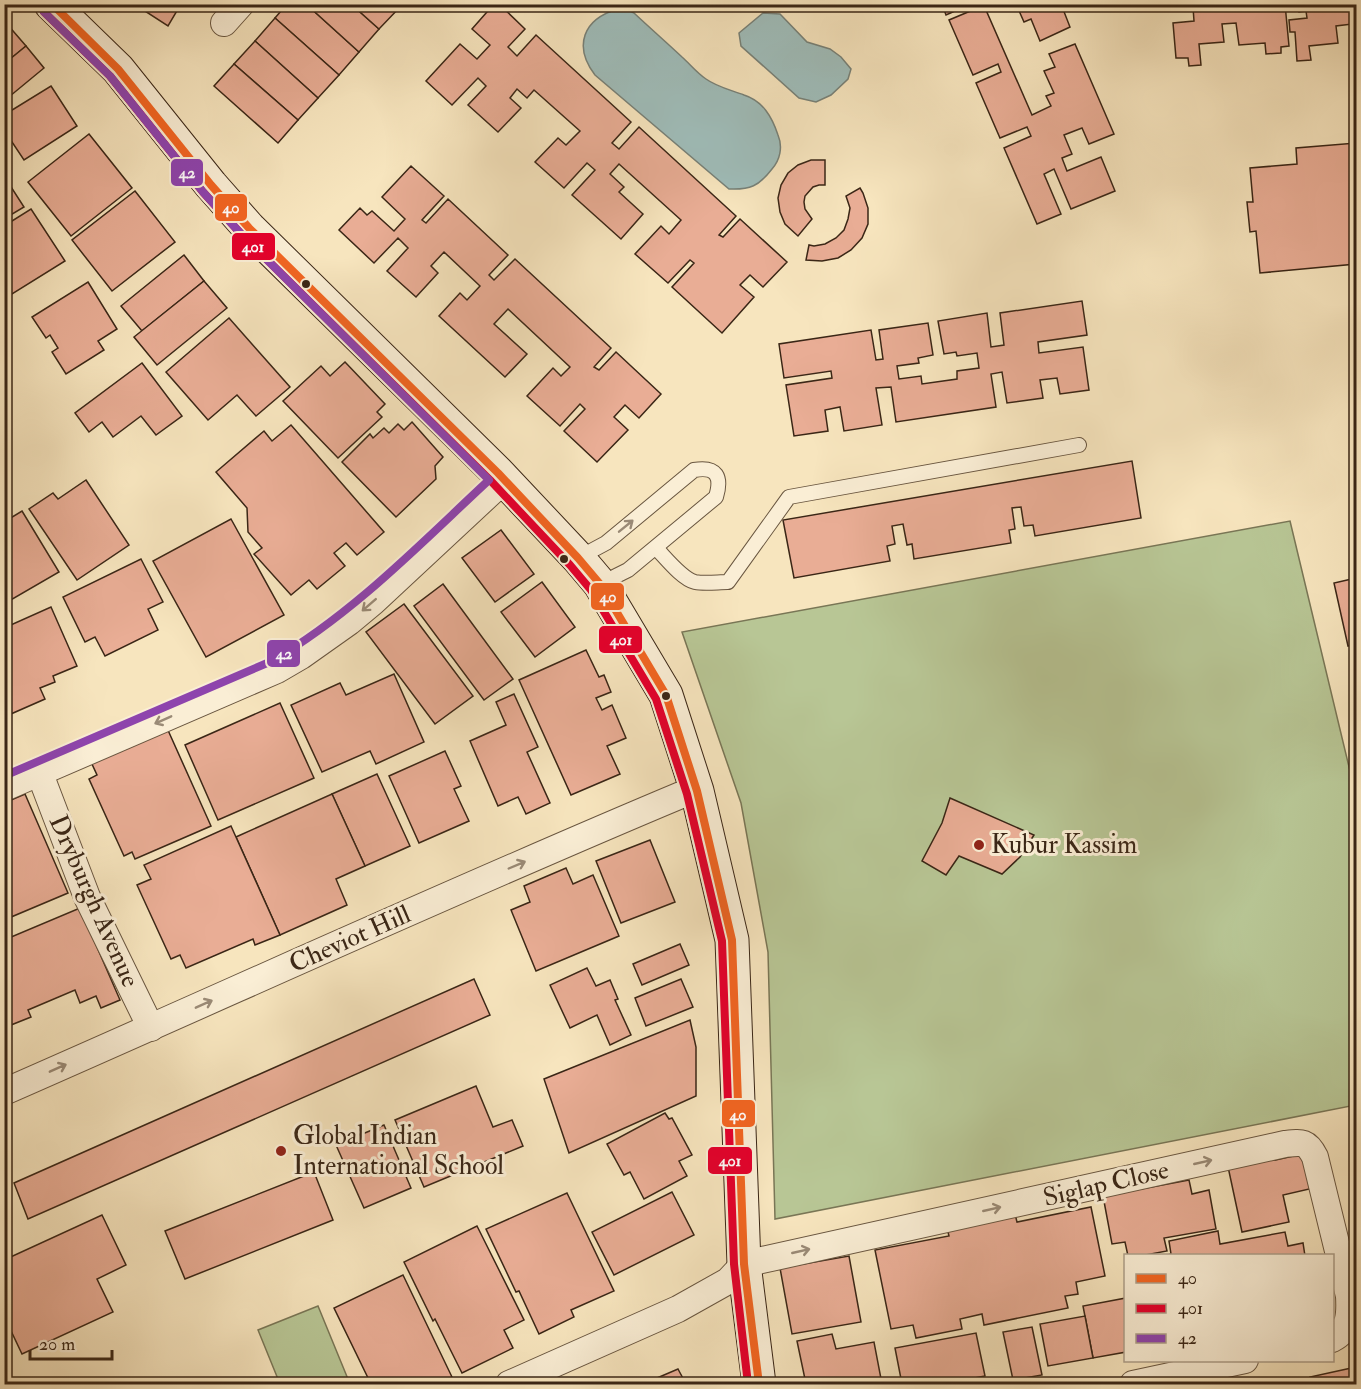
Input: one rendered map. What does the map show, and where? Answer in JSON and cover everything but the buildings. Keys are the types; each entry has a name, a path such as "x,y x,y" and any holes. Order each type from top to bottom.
{"main road":[{"path":"51,4 118,69 249,228 498,473 578,558 600,584 666,695 697,790 732,940 736,1273 759,1384"}],"street":[{"path":"224,23 241,4"},
{"path":"4,788 277,670 301,656 373,602 504,480 498,473"},
{"name":"Dryburgh Avenue","path":"39,774 87,897 151,1028"},
{"name":"Cheviot Hill","path":"4,1092 463,888 670,799 697,790"},
{"name":"Siglap Close","path":"509,1384 678,1309 736,1273 1296,1143 1310,1148 1315,1157 1349,1296 1350,1311 1340,1332"},
{"path":"1133,1384 1236,1362"}],"lane":[{"path":"656,548 682,575 691,581 697,583 728,582 789,497 1079,446"},
{"path":"578,558 606,543 694,470 704,468 713,471 718,477 719,486 716,497 628,570 600,584"}],"green space":[{"path":"1290,521 1356,796 1356,1105 775,1219 768,952 741,803 682,632"},
{"path":"318,1306 350,1384 280,1384 258,1330"}],"water":[{"path":"618,9 626,9 634,13 706,79 751,98 766,110 780,140 780,153 777,162 763,179 748,188 729,189 595,75 584,54 585,35 597,19"},
{"path":"763,13 780,14 807,42 830,49 841,57 851,69 848,79 831,95 816,102 799,98 741,46 739,33"}],"transit line":[{"name":"40","path":"52,4 118,69 211,185 249,228 498,473 578,558 600,584 666,695 697,791 732,940 744,1264 759,1384"},
{"name":"401","path":"44,12 110,76 203,192 242,235 490,480 570,565 591,590 656,699 687,794 722,941 734,1264 748,1384"},
{"name":"42","path":"4,776 272,661 359,600 489,480 242,235 203,192 110,76 44,12"}],"place":[{"name":"Kubur Kassim","path":"979,845"},
{"name":"Global Indian International School","path":"281,1151"}]}
